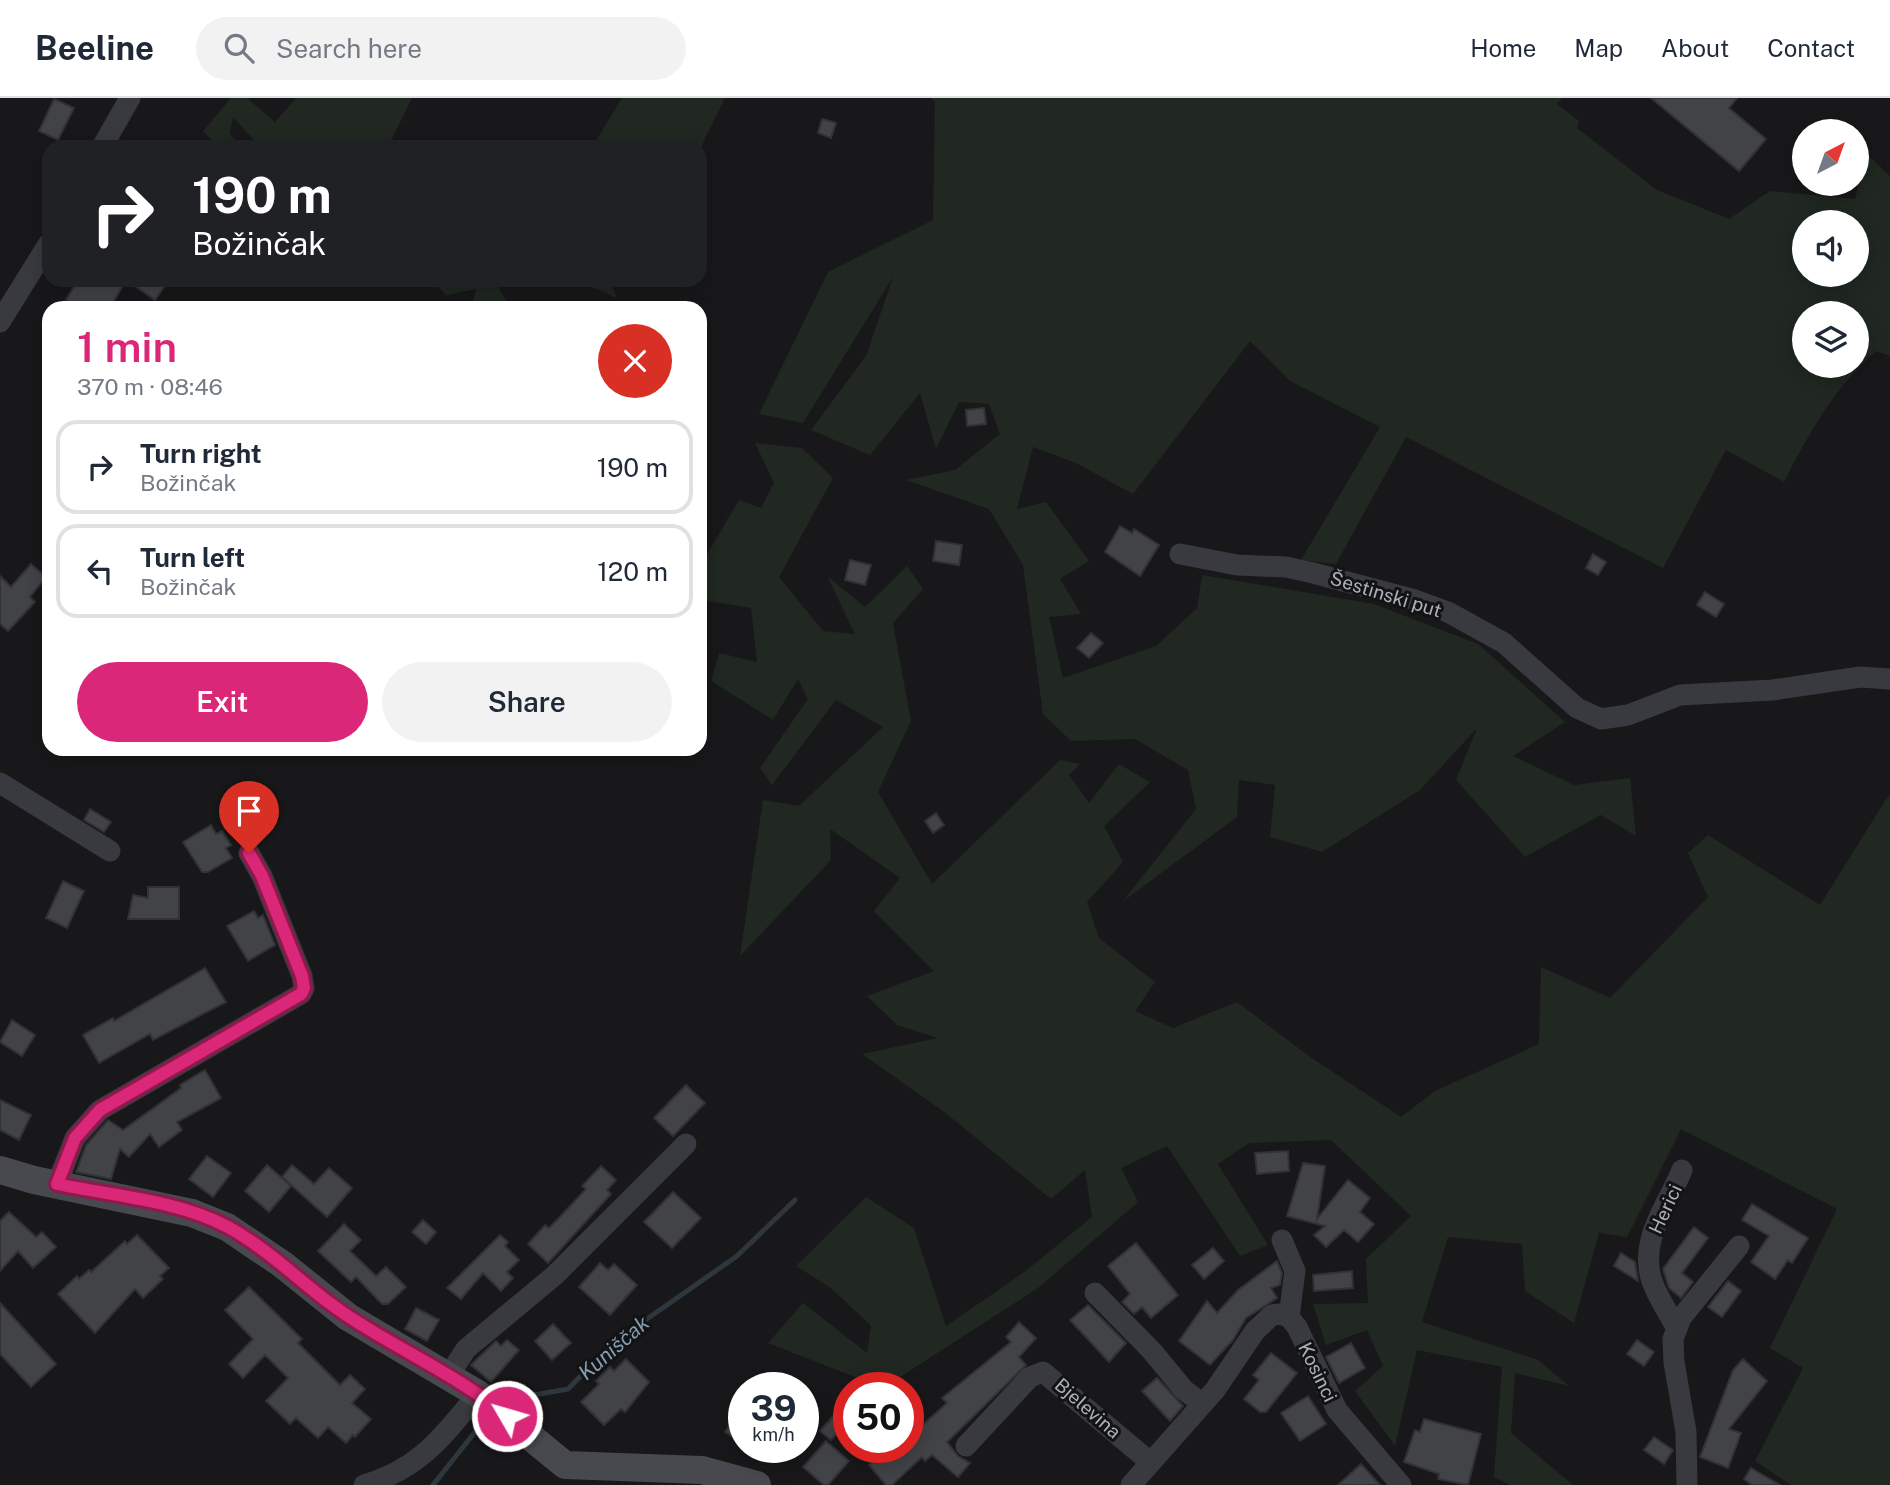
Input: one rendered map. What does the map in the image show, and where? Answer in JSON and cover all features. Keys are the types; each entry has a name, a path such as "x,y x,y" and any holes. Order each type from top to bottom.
{"main road":[{"path":"0,1170 212,1220 257,1246 362,1326 449,1375 492,1404 565,1465 702,1470 757,1485"}],"street":[{"path":"106,140 130,98"},
{"path":"0,323 42,254"},
{"name":"Šestinski put","path":"1180,554 1250,567 1286,568 1313,573 1415,600 1448,612 1504,643 1577,708 1601,719 1628,715 1679,695 1773,690 1860,677 1890,679"},
{"path":"0,783 110,851"},
{"path":"57,1184 75,1138 100,1110 301,994 304,988 302,976 262,876 249,853"},
{"path":"449,1375 466,1349 554,1276 686,1144"},
{"name":"Herici","path":"1682,1170 1653,1228 1649,1259 1651,1278 1676,1327 1673,1351 1684,1409 1687,1485"},
{"path":"1131,1485 1203,1404 1265,1320 1280,1314 1289,1317 1295,1271 1282,1240"},
{"path":"1676,1327 1740,1247"},
{"path":"1095,1293 1152,1352 1184,1390 1203,1404"},
{"name":"Kosinci","path":"1289,1317 1297,1327 1337,1410 1401,1485"},
{"name":"Bjelevina","path":"966,1446 1030,1377 1043,1372 1150,1462"},
{"path":"364,1485 405,1469 420,1460 492,1404"}],"shaded area":[{"path":"231,98 247,98 275,122 296,98 412,98 391,140 254,140 233,117 230,134 235,140 211,140 203,131"},
{"path":"622,98 725,98 704,140 596,140"},
{"path":"931,98 1562,98 1557,104 1579,121 1577,128 1657,190 1729,219 1770,191 1792,193 1792,196 1855,199 1856,196 1869,196 1869,156 1890,176 1890,356 1876,351 1869,358 1869,301 1792,301 1792,378 1849,378 1813,429 1784,482 1726,450 1663,568 1406,437 1336,564 1301,560 1380,427 1290,381 1250,341 1133,494 1076,463 1033,447 1017,509 1046,502 1089,561 1060,579 1081,614 1049,617 1063,678 1156,646 1197,608 1202,575 1374,604 1478,644 1565,722 1513,756 1574,785 1630,778 1636,836 1601,815 1525,857 1456,780 1477,728 1420,790 1322,852 1270,837 1275,785 1239,780 1237,817 1122,902 1196,809 1188,770 1135,739 1071,741 1043,714 1023,565 989,509 906,480 955,470 1000,434 989,404 959,402 936,449 920,393 870,455 811,430 866,356 893,277 803,423 759,414 828,272 933,220 935,102"},
{"path":"438,287 498,287 506,301 473,301 476,289 446,295"},
{"path":"591,287 613,287 617,298"},
{"path":"755,443 802,448 833,478 779,577 823,631 855,634 827,576 865,607 907,566 923,589 893,623 911,721 878,792 932,884 1060,760 1080,764 1069,775 1089,803 1119,764 1150,782 1104,826 1123,862 1087,902 1099,938 1155,982 1135,1011 1173,1028 1237,1002 1309,1056 1401,1117 1435,1091 1539,1044 1541,967 1610,998 1708,897 1688,853 1708,835 1820,905 1890,793 1890,1485 1791,1485 1755,1461 1803,1368 1770,1348 1837,1209 1681,1129 1627,1237 1599,1233 1574,1323 1525,1291 1522,1244 1448,1237 1422,1322 1538,1360 1569,1386 1515,1373 1511,1433 1573,1485 1510,1485 1494,1477 1502,1367 1417,1350 1395,1446 1355,1391 1383,1366 1367,1330 1326,1345 1313,1304 1368,1303 1366,1259 1411,1216 1331,1140 1249,1143 1218,1164 1268,1245 1240,1256 1167,1146 1121,1168 1138,1202 1038,1288 908,1372 842,1372 768,1343 803,1303 867,1353 871,1326 831,1288 796,1266 866,1197 914,1228 946,1326 1023,1273 1092,1217 1085,1170 1051,1199 943,1111 862,1054 938,1038 897,1025 867,996 934,971 874,911 900,878 830,829 831,860 740,956 763,800 799,806 883,727 836,700 772,785 760,768 808,699 798,679 773,720 711,681 719,653 757,662 751,608 707,601 707,554 739,500 761,508 774,483"}],"building":[{"path":"1651,98 1737,98 1729,108 1766,139 1739,171"},
{"path":"54,99 74,108 58,140 39,131"},
{"path":"822,119 836,123 831,138 818,133"},
{"path":"74,287 122,287 114,301 66,300"},
{"path":"136,287 164,287 155,300"},
{"path":"984,408 986,424 967,426 966,410"},
{"path":"1120,526 1132,533 1134,529 1159,545 1140,576 1105,552"},
{"path":"936,541 962,545 959,565 933,561"},
{"path":"1593,554 1606,562 1598,575 1586,568"},
{"path":"850,560 871,565 865,585 845,580"},
{"path":"31,564 42,574 42,582 30,597 35,602 8,631 0,624 0,576 11,587"},
{"path":"1705,592 1724,604 1716,617 1697,605"},
{"path":"1091,633 1103,643 1089,658 1077,648"},
{"path":"90,809 111,822 104,832 84,820"},
{"path":"936,813 944,825 933,833 925,821"},
{"path":"211,825 216,834 222,831 231,845 226,848 232,858 208,872 202,872 183,842"},
{"path":"63,881 84,891 67,928 46,918"},
{"path":"148,887 179,887 179,919 128,919 133,895 148,898"},
{"path":"254,911 258,918 263,915 275,945 248,961 227,926"},
{"path":"205,968 226,1002 153,1040 150,1034 99,1063 83,1035 113,1018 114,1021"},
{"path":"12,1020 35,1035 22,1056 0,1042"},
{"path":"205,1070 221,1098 177,1122 182,1130 159,1147 150,1134 129,1157 120,1149 111,1179 76,1172 86,1145 108,1120 123,1130 181,1088 180,1085"},
{"path":"686,1085 705,1103 673,1136 654,1118"},
{"path":"0,1100 31,1115 19,1140 0,1130"},
{"path":"1288,1151 1289,1171 1257,1174 1255,1153"},
{"path":"207,1156 231,1173 213,1197 189,1179"},
{"path":"1303,1163 1325,1166 1317,1219 1348,1180 1370,1198 1360,1212 1374,1224 1358,1242 1344,1230 1326,1247 1314,1235 1325,1226 1287,1216"},
{"path":"267,1165 291,1186 269,1212 245,1191"},
{"path":"292,1165 314,1184 329,1168 352,1188 327,1217 282,1177"},
{"path":"601,1166 616,1180 607,1190 611,1194 548,1263 528,1244 545,1225 549,1228 558,1219 586,1189 582,1186"},
{"path":"673,1192 701,1218 672,1248 644,1222"},
{"path":"1752,1204 1808,1238 1792,1263 1788,1260 1775,1279 1751,1262 1769,1236 1742,1220"},
{"path":"9,1212 36,1237 42,1232 56,1247 33,1268 18,1251 0,1271 0,1221"},
{"path":"423,1220 436,1232 426,1244 412,1232"},
{"path":"344,1224 361,1240 350,1251 376,1276 386,1267 406,1287 388,1304 382,1304 356,1277 351,1282 318,1251"},
{"path":"1694,1227 1708,1238 1682,1273 1693,1282 1681,1298 1669,1288 1663,1269"},
{"path":"137,1235 169,1268 160,1276 163,1279 143,1298 135,1289 95,1333 58,1294 77,1276 79,1279 89,1270 91,1272 125,1241 127,1244"},
{"path":"500,1235 508,1242 505,1246 519,1260 507,1272 513,1278 501,1291 483,1273 461,1299 447,1288"},
{"path":"1136,1243 1178,1295 1151,1318 1142,1307 1134,1314 1122,1302 1130,1294 1108,1266"},
{"path":"1213,1248 1224,1261 1204,1279 1192,1265"},
{"path":"1621,1253 1635,1262 1638,1281 1614,1266"},
{"path":"1277,1261 1282,1273 1280,1285 1271,1288 1277,1298 1246,1318 1233,1340 1210,1365 1179,1341 1207,1301 1217,1313 1238,1290"},
{"path":"600,1263 608,1270 614,1264 637,1285 610,1315 579,1287"},
{"path":"1352,1271 1353,1288 1314,1291 1313,1275"},
{"path":"1728,1281 1741,1291 1722,1317 1708,1307"},
{"path":"249,1287 302,1339 298,1343 340,1385 350,1375 365,1389 352,1403 371,1419 346,1443 328,1427 318,1438 296,1418 290,1424 266,1401 288,1378 265,1355 243,1378 229,1364 253,1339 225,1310"},
{"path":"0,1303 56,1364 31,1387 0,1354"},
{"path":"1088,1305 1126,1343 1109,1362 1070,1320"},
{"path":"416,1308 439,1320 427,1341 405,1329"},
{"path":"1019,1322 1036,1338 1019,1357 1026,1365 947,1442 958,1456 970,1463 958,1477 932,1455 925,1461 924,1424 947,1403 942,1398 1011,1342 1006,1337"},
{"path":"553,1324 571,1343 552,1360 535,1341"},
{"path":"507,1340 519,1350 491,1382 471,1365 496,1341 501,1346"},
{"path":"1637,1340 1654,1352 1644,1366 1627,1354"},
{"path":"1351,1343 1365,1368 1339,1383 1326,1357"},
{"path":"1271,1353 1297,1373 1266,1412 1260,1412 1244,1399 1259,1380 1253,1375"},
{"path":"626,1359 649,1382 625,1412 621,1409 604,1425 581,1402 599,1384 596,1381 610,1367 614,1371"},
{"path":"1743,1359 1767,1381 1729,1429 1741,1433 1728,1468 1700,1457 1733,1370"},
{"path":"1157,1378 1183,1406 1170,1421 1142,1391"},
{"path":"1308,1396 1326,1424 1300,1441 1281,1413"},
{"path":"833,1416 833,1438 831,1440 820,1431"},
{"path":"1424,1419 1481,1434 1468,1485 1438,1479 1439,1474 1404,1462 1415,1430 1420,1432"},
{"path":"1654,1437 1673,1450 1664,1464 1644,1450"},
{"path":"826,1441 833,1447 833,1463 847,1463 828,1485 824,1485 803,1467 807,1463 819,1463 819,1449"},
{"path":"916,1463 892,1485 886,1485 869,1465"},
{"path":"1361,1464 1380,1485 1338,1485"},
{"path":"1751,1468 1780,1485 1752,1485 1744,1479"}],"waterway":[{"name":"Kuniščak","path":"506,1404 512,1399 568,1389 607,1349 737,1256 795,1200"},
{"name":"Kuniščak","path":"433,1485 475,1432 491,1418"}],"route":[{"path":"249,853 262,876 302,976 304,988 301,994 100,1110 75,1138 57,1184 203,1216 227,1227 282,1264 348,1317 449,1375 507,1416"}]}
